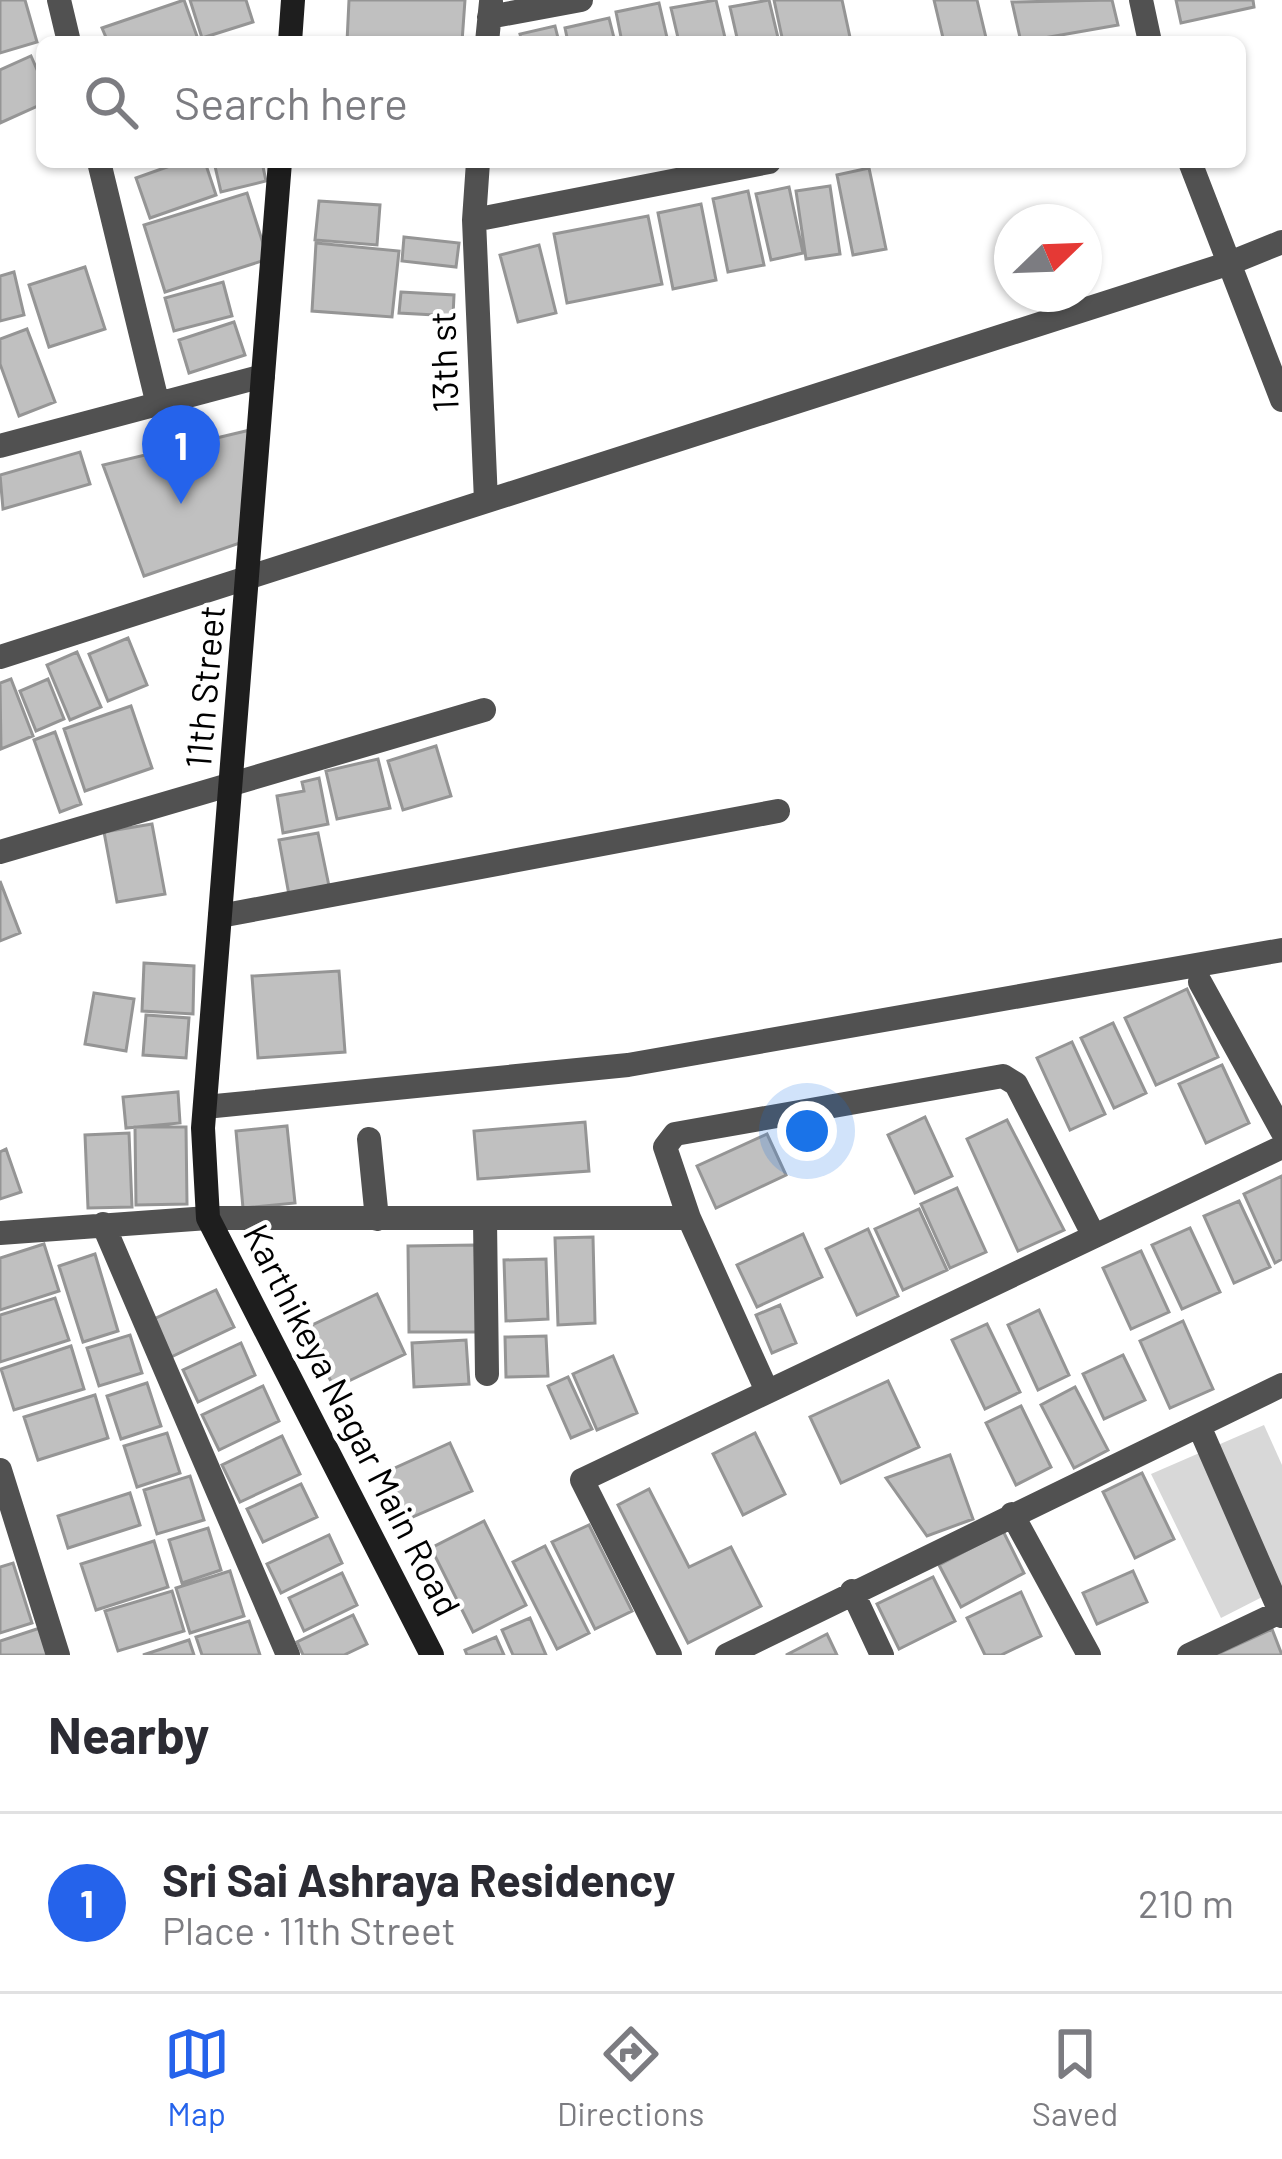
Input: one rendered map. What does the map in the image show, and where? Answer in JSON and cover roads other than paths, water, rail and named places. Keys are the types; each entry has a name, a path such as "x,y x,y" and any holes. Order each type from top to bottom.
{"street":[{"path":"59,0 68,36"},
{"path":"290,36 293,0"},
{"path":"489,20 581,0"},
{"path":"1141,0 1149,36"},
{"path":"100,168 158,405"},
{"name":"11th Street","path":"208,1218 205,1107 251,575 280,168"},
{"name":"13th st","path":"478,168 474,220 486,501"},
{"path":"474,220 738,168"},
{"path":"1192,168 1282,400"},
{"path":"0,657 1230,263 1282,242"},
{"path":"0,446 263,376"},
{"path":"0,852 484,710"},
{"path":"220,916 778,812"},
{"path":"205,1107 628,1065 1282,950"},
{"path":"670,1655 582,1480 1094,1236 1281,1132 1200,982"},
{"path":"767,1391 689,1218 665,1147 675,1134 1003,1076 1016,1084 1094,1236"},
{"path":"369,1139 377,1219"},
{"path":"0,1233 208,1218 689,1218"},
{"name":"Karthikeya Nagar Main Road","path":"208,1218 432,1655"},
{"path":"485,1220 487,1374"},
{"path":"103,1224 288,1655"},
{"path":"727,1655 1282,1385"},
{"path":"1189,1655 1281,1613 1199,1426"},
{"path":"0,1470 4,1500 58,1655"},
{"path":"1012,1514 1089,1655"},
{"path":"852,1591 882,1655"}],"place":[{"name":"Sri Sai Ashraya Residency","path":"181,504"}]}
